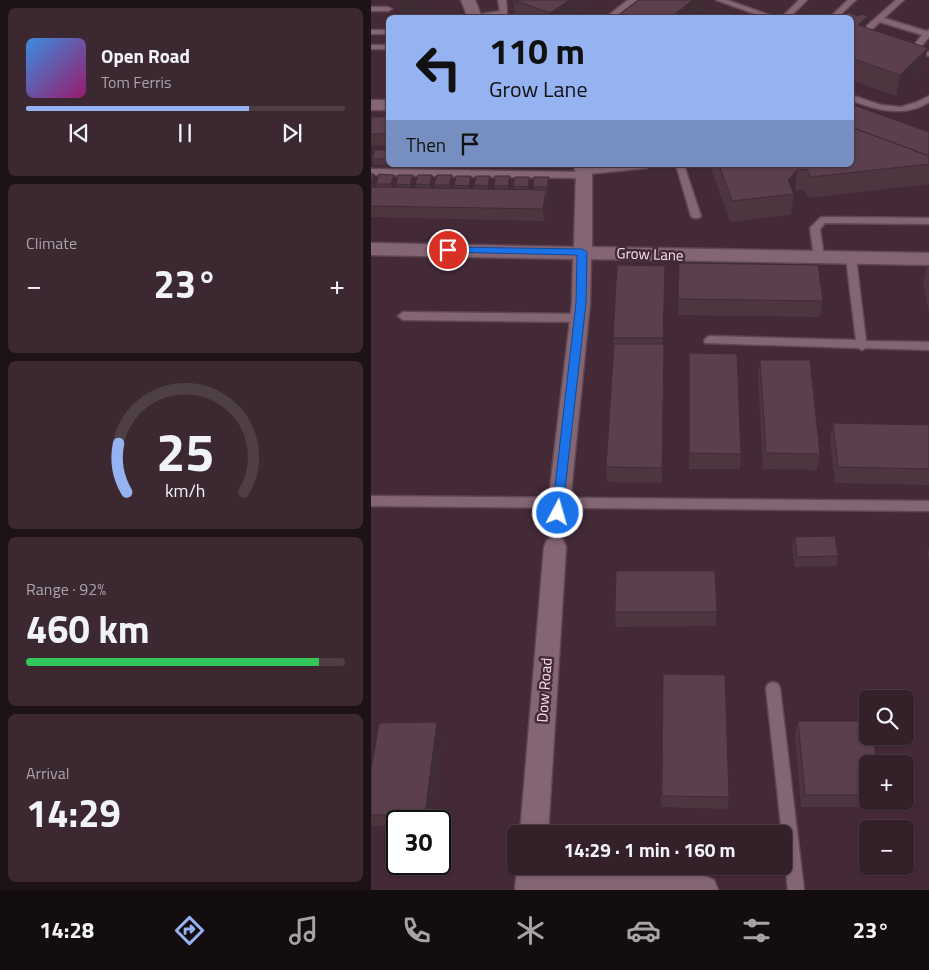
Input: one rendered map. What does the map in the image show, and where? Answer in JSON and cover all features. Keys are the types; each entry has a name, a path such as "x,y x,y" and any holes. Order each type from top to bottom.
{"street":[{"path":"468,0 474,15"},
{"path":"371,104 386,105"},
{"path":"558,508 579,318 583,171"},
{"name":"Grow Lane","path":"371,249 929,259"},
{"name":"Dow Road","path":"534,825 555,547"},
{"path":"530,881 705,890"}],"lane":[{"path":"487,15 504,12 502,0"},
{"path":"612,15 633,0"},
{"path":"721,0 766,15"},
{"path":"835,15 852,0"},
{"path":"854,29 863,33 900,0"},
{"path":"786,15 800,1"},
{"path":"371,9 388,9"},
{"path":"879,19 928,33 914,50 929,54"},
{"path":"371,32 386,32"},
{"path":"371,47 386,47"},
{"path":"854,98 874,106 897,110 910,108 929,98"},
{"path":"371,172 583,171 626,167"},
{"path":"681,167 695,216"},
{"path":"819,257 815,228 823,220 929,221"},
{"path":"851,258 862,346"},
{"path":"403,316 579,318"},
{"path":"709,340 862,346 929,346"},
{"path":"371,501 523,503 558,508 618,504 929,506"},
{"path":"773,688 796,890"}],"building":[{"path":"514,0 570,0 550,13"},
{"path":"639,0 693,0 674,15 619,15"},
{"path":"848,12 858,16 861,14 868,16 858,25 928,48 900,75 854,59 854,15 845,15"},
{"path":"854,105 929,132 929,156 854,128"},
{"path":"371,117 386,117 386,134 371,134"},
{"path":"854,128 929,156 929,164 811,177 807,169 797,170 788,180 794,194 732,201 720,167 854,167"},
{"path":"375,150 386,150 386,159 372,159"},
{"path":"379,174 394,175 391,184 376,184"},
{"path":"398,175 413,175 410,185 396,184"},
{"path":"418,175 432,175 430,185 415,184"},
{"path":"437,175 452,175 449,185 434,185"},
{"path":"456,176 471,176 469,186 454,185"},
{"path":"476,176 490,176 488,186 474,185"},
{"path":"495,176 510,176 508,186 494,186"},
{"path":"515,177 529,177 528,187 513,186"},
{"path":"534,177 549,177 547,187 533,187"},
{"path":"371,187 546,190 543,209 371,206"},
{"path":"679,263 818,265 823,301 678,299"},
{"path":"617,265 665,266 663,338 613,338"},
{"path":"614,344 664,344 662,468 606,467"},
{"path":"689,353 737,354 741,454 689,453"},
{"path":"760,360 810,360 820,454 766,453"},
{"path":"833,423 929,425 929,469 838,467"},
{"path":"835,536 838,556 797,557 795,537"},
{"path":"616,571 715,571 717,612 615,612"},
{"path":"663,674 725,675 729,797 662,796"},
{"path":"798,721 859,721 859,745 874,745 876,755 859,755 859,795 805,795"},
{"path":"437,722 426,810 386,810 386,815 371,815 371,771 379,723"}],"route":[{"path":"448,250 582,252 581,303 558,513"}]}
